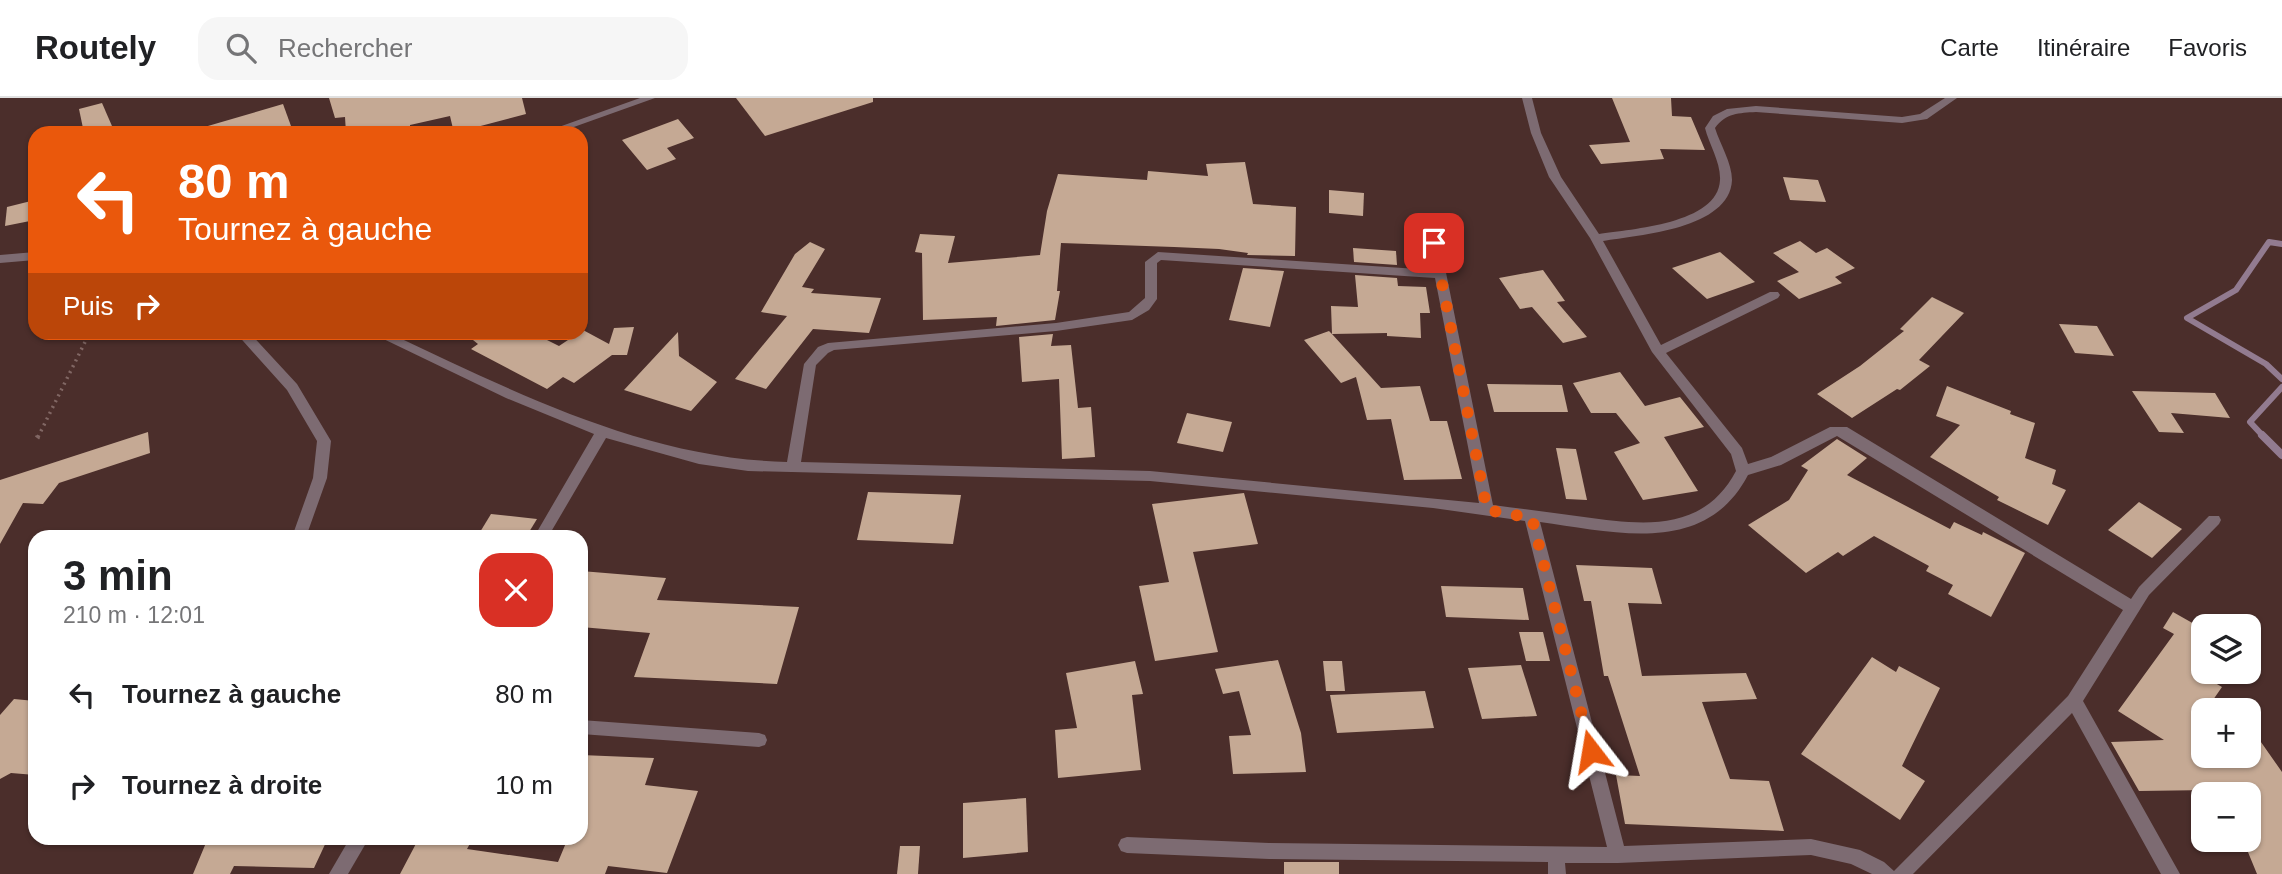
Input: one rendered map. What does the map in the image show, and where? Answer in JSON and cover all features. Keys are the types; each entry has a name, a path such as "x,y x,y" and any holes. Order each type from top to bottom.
{"street":[{"path":"568,126 650,98"},
{"path":"392,340 545,410 696,459 748,466 1150,476 1487,510 1532,518 1634,529 1690,523 1722,504 1737,486 1743,471 1737,452 1658,352 1596,238 1555,177 1536,133 1527,98"},
{"path":"1596,238 1697,218 1713,209 1722,198 1727,181 1710,128 1717,118 1731,111 1755,109 1902,120 1923,117 1952,98"},
{"path":"1434,243 1487,510"},
{"path":"793,467 810,365 823,349 832,346 1056,327 1132,316 1151,299 1151,261 1158,256 1440,274"},
{"path":"0,260 28,257"},
{"path":"1658,352 1774,295"},
{"path":"248,340 292,387 324,441 320,478 301,530"},
{"path":"545,530 603,431"},
{"path":"1743,471 1776,461 1835,431 1842,431 2132,608"},
{"path":"1532,518 1618,855"},
{"path":"1901,874 2074,701 2144,591 2214,520"},
{"path":"2074,701 2171,874"},
{"path":"588,728 759,740"},
{"path":"338,874 356,845"},
{"path":"1127,845 1269,851 1618,855 1811,847 1841,852 1871,862 1886,874"},
{"path":"1556,854 1558,874"}],"path":[{"path":"37,438 86,340"}],"building":[{"path":"329,98 522,98 526,114 481,126 452,126 450,116 410,126 346,126 345,117 335,118"},
{"path":"736,98 873,98 873,102 765,136"},
{"path":"1612,98 1671,98 1672,116 1691,117 1705,150 1660,149 1664,159 1601,164 1589,145 1630,142"},
{"path":"102,103 112,126 83,126 79,109"},
{"path":"283,104 291,126 208,126"},
{"path":"678,119 694,138 667,148 676,159 647,170 622,140"},
{"path":"1245,162 1253,204 1296,207 1295,256 1247,255 1248,253 1219,249 1061,243 1057,291 1060,291 1055,320 996,326 997,317 923,320 922,253 915,252 920,234 955,236 948,263 1040,255 1047,211 1058,174 1147,180 1148,171 1208,176 1206,164"},
{"path":"1783,177 1818,180 1826,202 1790,200"},
{"path":"1329,190 1364,193 1363,216 1329,213"},
{"path":"28,202 28,221 5,226 7,207"},
{"path":"1800,241 1816,253 1827,248 1855,268 1835,277 1842,283 1799,299 1777,281 1799,272 1773,253"},
{"path":"810,242 825,249 802,287 814,289 811,293 881,298 869,333 813,329 766,389 735,379 787,316 761,312 795,254"},
{"path":"1353,248 1396,251 1397,265 1354,262"},
{"path":"1720,252 1755,282 1707,299 1672,268"},
{"path":"1243,268 1284,271 1270,327 1229,320"},
{"path":"1543,270 1565,301 1557,302 1587,337 1563,343 1532,307 1520,309 1499,278"},
{"path":"1355,275 1397,278 1398,286 1426,287 1430,313 1420,313 1421,338 1387,336 1387,333 1332,334 1331,306 1358,307"},
{"path":"1932,297 1964,313 1919,360 1930,366 1900,390 1897,389 1852,418 1817,394 1860,366 1904,331 1900,329"},
{"path":"2059,324 2097,326 2114,356 2075,353"},
{"path":"634,327 627,355 612,355 574,383 563,377 547,389 471,349 478,344 473,340 547,340 559,346 568,340 588,340 588,333 609,344 614,328"},
{"path":"1329,331 1381,388 1420,386 1430,421 1447,421 1462,479 1404,480 1391,419 1367,420 1356,377 1341,383 1304,340"},
{"path":"678,332 679,356 717,382 691,411 624,390"},
{"path":"1053,334 1051,346 1071,345 1078,408 1091,407 1095,457 1062,459 1059,379 1022,382 1019,337"},
{"path":"1620,372 1645,406 1680,397 1704,427 1664,437 1698,491 1643,500 1614,452 1640,443 1616,413 1591,413 1573,383"},
{"path":"1487,384 1562,385 1568,412 1494,412"},
{"path":"1947,386 2035,423 2025,458 2056,470 2052,484 2066,490 2048,525 1997,500 1999,497 1930,457 1960,425 1936,416"},
{"path":"2132,391 2215,393 2230,418 2171,413 2184,433 2159,432"},
{"path":"1187,413 1232,422 1223,452 1177,443"},
{"path":"148,432 150,453 59,483 43,504 23,503 0,544 0,480"},
{"path":"1837,439 1867,458 1847,475 1950,529 1954,522 1982,535 1983,532 2025,553 1991,617 1948,594 1953,585 1926,571 1929,566 1874,536 1843,556 1838,552 1806,573 1748,525 1789,500 1808,470 1801,466"},
{"path":"1556,448 1576,449 1587,500 1566,499"},
{"path":"868,492 961,495 953,544 857,540"},
{"path":"1244,493 1258,544 1193,552 1218,652 1155,661 1139,586 1169,582 1152,504"},
{"path":"2139,502 2182,529 2152,558 2108,530"},
{"path":"491,514 537,519 530,530 481,530"},
{"path":"1576,565 1652,568 1662,604 1628,603 1642,676 1746,673 1757,699 1702,702 1730,779 1769,781 1784,831 1625,824 1616,775 1640,776 1608,676 1604,676 1591,601 1584,601"},
{"path":"588,572 666,578 657,600 799,607 777,684 634,677 650,633 588,628"},
{"path":"1441,586 1523,588 1529,620 1446,617"},
{"path":"2173,612 2191,622 2191,684 2217,684 2222,687 2214,698 2191,698 2191,768 2261,768 2261,742 2282,772 2282,874 2257,874 2248,852 2261,852 2261,782 2191,782 2191,790 2139,791 2111,742 2164,740 2118,711 2174,634 2163,628"},
{"path":"1519,632 1543,632 1550,661 1526,661"},
{"path":"1872,657 1896,672 1899,666 1940,688 1902,766 1925,781 1900,820 1801,754"},
{"path":"1278,660 1301,733 1306,772 1233,774 1229,736 1251,735 1239,691 1223,694 1215,669"},
{"path":"1135,661 1143,694 1132,695 1141,770 1058,778 1055,730 1077,728 1066,673"},
{"path":"1323,661 1342,661 1345,691 1326,691"},
{"path":"1521,665 1537,716 1482,719 1468,668"},
{"path":"1425,691 1434,728 1337,733 1330,695"},
{"path":"14,699 28,700 28,774 11,773 0,779 0,715"},
{"path":"588,755 654,758 645,785 698,791 667,873 608,866 605,874 400,874 415,845 469,845 467,849 558,862 565,845 588,845"},
{"path":"1026,798 1028,852 963,858 963,803"},
{"path":"205,845 325,845 314,868 234,866 230,874 193,874"},
{"path":"900,846 920,846 918,874 897,874"},
{"path":"1284,862 1339,862 1339,874 1284,874"}],"waterway":[{"path":"2282,244 2269,242 2236,290 2187,318 2266,364 2282,379"},
{"path":"2264,437 2250,422 2282,387"},
{"path":"2264,437 2282,455"}],"route":[{"path":"1434,243 1487,510 1532,518 1591,751"}]}
